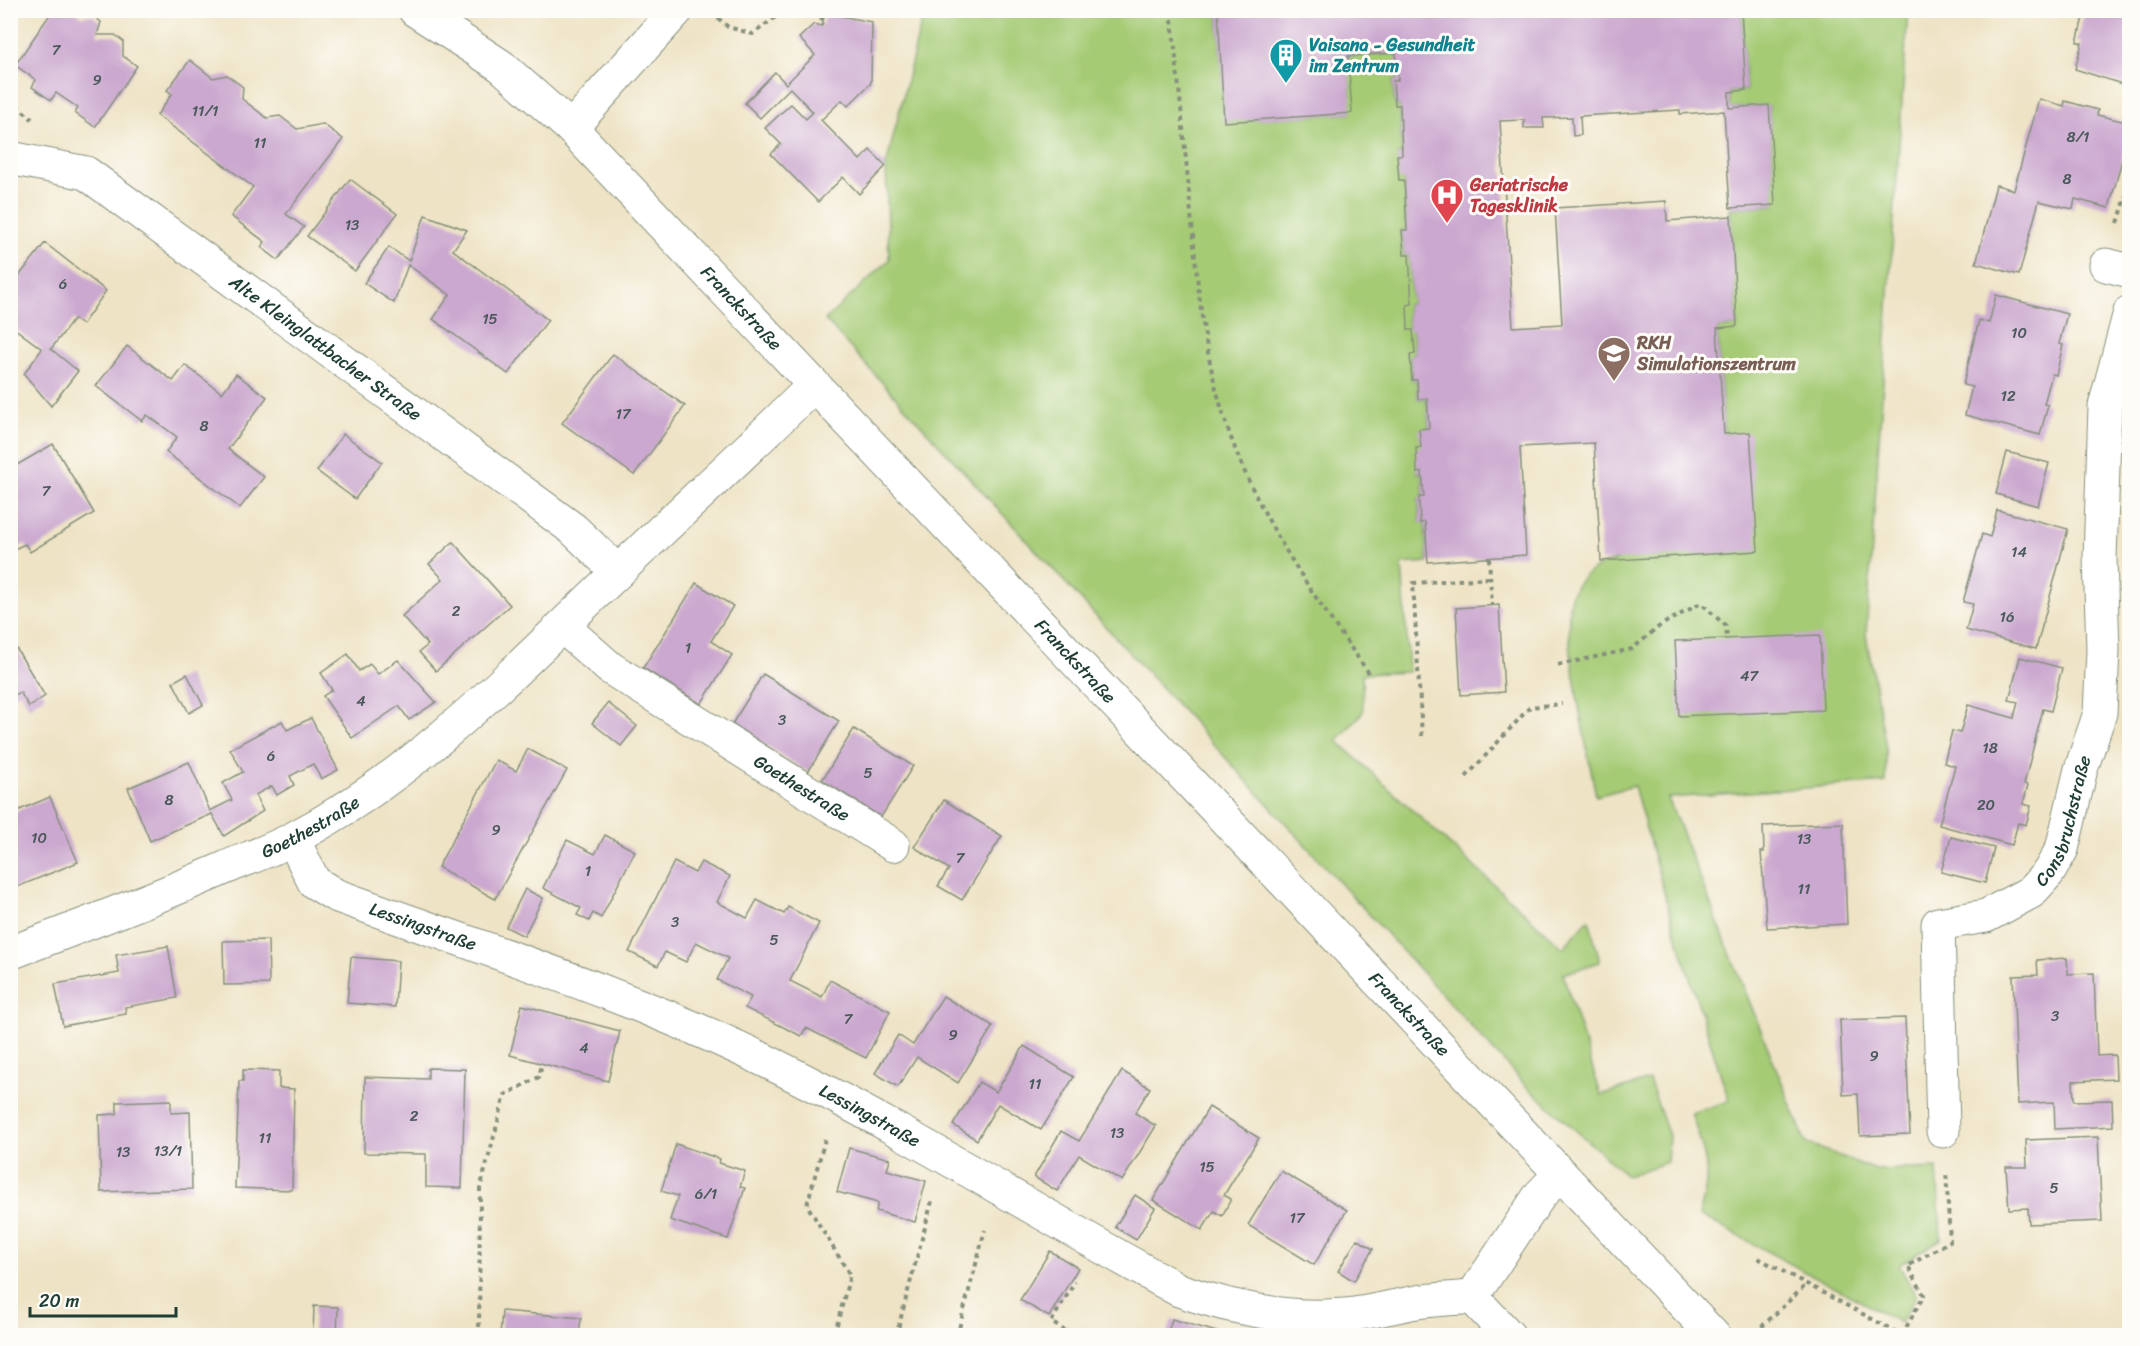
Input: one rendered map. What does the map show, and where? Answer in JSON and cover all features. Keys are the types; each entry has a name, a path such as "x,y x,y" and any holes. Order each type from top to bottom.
{"street":[{"name":"Franckstraße","path":"415,10 453,32 501,66 571,128 1714,1335"},
{"path":"571,128 677,10"},
{"name":"Alte Kleinglattbacher Straße","path":"15,159 86,173 573,529 618,572"},
{"name":"Consbruchstraße","path":"1943,1131 1930,924 1986,916 2031,892 2049,872 2062,849 2081,769 2100,713 2116,651 2100,558 2105,406 2130,312"},
{"name":"Goethestraße","path":"10,953 188,884 293,839 358,800 417,758 492,695 618,572 751,449 814,385"},
{"name":"Goethestraße","path":"562,626 610,668 893,845"},
{"name":"Lessingstraße","path":"293,839 314,882 334,895 669,1018 767,1062 840,1100 1179,1290 1222,1305 1262,1313 1302,1316 1346,1315 1420,1301 1472,1297"},
{"path":"1509,1335 1472,1297 1540,1195 1560,1174"}],"path":[{"path":"715,16 728,27 753,34 785,10"},
{"path":"794,10 824,18"},
{"path":"1171,10 1200,310 1220,404 1242,464 1270,525 1318,602 1371,676"},
{"path":"1489,558 1492,606"},
{"path":"1422,736 1413,583 1490,578"},
{"path":"1558,664 1632,650 1661,625 1701,603 1726,626 1727,639"},
{"path":"1466,777 1530,707 1562,704"},
{"path":"478,1335 480,1189 505,1095 539,1077 542,1064"},
{"path":"834,1335 850,1275 807,1205 831,1119 840,1100"},
{"path":"1758,1258 1902,1335 1924,1295 1908,1266 1950,1241 1943,1131"},
{"path":"896,1335 938,1178 948,1160"},
{"path":"957,1335 991,1210 1002,1191"},
{"path":"1073,1335 1051,1322 1096,1244"},
{"path":"1753,1335 1807,1284"}],"green space":[{"path":"924,11 1218,11 1225,121 1351,113 1348,56 1396,53 1398,80 1393,81 1395,105 1400,105 1402,155 1398,155 1404,180 1407,230 1402,230 1404,255 1409,255 1412,304 1407,305 1408,329 1413,330 1415,354 1410,355 1412,380 1417,380 1418,399 1427,398 1429,428 1421,447 1417,473 1422,472 1424,497 1419,498 1420,522 1425,522 1428,562 1402,564 1409,672 1362,674 1363,712 1337,741 1563,948 1589,919 1600,962 1563,974 1601,1095 1649,1080 1669,1136 1667,1162 1627,1176 1525,1085 825,320 889,260 886,166"},
{"path":"1741,11 1908,11 1866,634 1886,748 1886,782 1668,798 1806,1143 1876,1170 1937,1168 1941,1239 1899,1265 1916,1296 1901,1323 1699,1215 1706,1187 1706,1163 1691,1113 1729,1101 1675,931 1634,786 1596,796 1572,661 1569,610 1572,594 1580,581 1591,571 1618,560 1724,434 1717,328 1737,326 1730,208 1774,205 1769,106 1729,108 1729,92 1746,90"}],"building":[{"path":"53,10 74,10 82,16 92,15 101,22 97,35 115,35 123,41 123,56 137,66 95,127 75,113 78,108 56,93 51,100 32,87 36,80 15,65"},
{"path":"1218,10 1741,10 1746,90 1729,92 1729,108 1769,105 1775,205 1730,208 1724,111 1680,114 1680,110 1580,116 1581,135 1573,136 1572,117 1543,118 1544,128 1524,128 1524,120 1500,121 1513,327 1562,324 1555,208 1666,201 1667,221 1731,216 1737,326 1717,328 1724,434 1750,432 1758,551 1601,561 1594,443 1520,447 1526,555 1428,562 1425,522 1420,523 1419,497 1424,497 1422,472 1417,473 1416,448 1421,447 1419,429 1429,428 1427,398 1418,399 1417,380 1412,380 1410,355 1415,354 1413,330 1408,330 1407,305 1412,304 1409,255 1404,255 1402,230 1407,230 1404,180 1399,180 1397,155 1402,155 1400,105 1395,105 1393,81 1398,80 1396,53 1348,56 1352,113 1224,122"},
{"path":"2085,10 2130,10 2128,86 2075,69 2082,43 2077,42"},
{"path":"825,13 872,22 871,83 848,106 842,100 821,120 860,160 870,150 886,166 859,194 843,177 818,202 771,154 781,144 765,128 791,104 806,119 813,112 790,88 760,118 745,103 775,72 786,84 815,55 799,38 814,24 822,26"},
{"path":"190,60 213,78 227,75 243,87 242,99 267,118 280,116 297,129 323,124 343,139 286,214 304,227 278,260 261,247 265,242 231,216 253,187 157,115 172,94 167,90"},
{"path":"2039,99 2064,106 2065,101 2098,110 2097,115 2130,123 2130,130 2109,208 2075,199 2073,209 2039,201 2019,275 1976,263 1996,185 2014,190"},
{"path":"350,179 397,214 355,271 307,236"},
{"path":"425,215 467,230 453,250 548,320 508,374 433,319 450,295 408,265 394,303 364,283 389,247 409,261"},
{"path":"45,243 106,291 82,325 74,319 51,349 78,371 51,406 24,374 42,349 10,325 10,270 19,276"},
{"path":"1996,295 2067,314 2059,344 2063,345 2056,375 2052,374 2044,404 2048,405 2040,435 1965,415 1972,387 1963,385 1979,320 1989,323"},
{"path":"127,346 173,381 185,365 222,393 236,374 267,397 228,449 264,477 240,508 166,452 177,437 147,415 142,421 96,386"},
{"path":"613,354 685,406 634,475 562,423"},
{"path":"343,434 382,462 355,499 317,471"},
{"path":"53,444 94,513 30,552 25,544 10,551 10,469"},
{"path":"2007,452 2049,463 2038,506 1996,494"},
{"path":"1997,510 2068,529 2036,649 1966,630 1973,604 1963,602 1982,534 1990,537"},
{"path":"453,542 510,605 436,671 419,652 428,645 402,616 443,579 429,564"},
{"path":"696,583 733,606 711,641 732,655 701,704 643,668"},
{"path":"1499,605 1504,692 1461,695 1456,608"},
{"path":"1820,635 1823,710 1679,716 1675,641"},
{"path":"13,643 45,696 29,707 20,692 10,698 10,644"},
{"path":"348,654 359,671 370,664 378,674 398,660 436,702 409,720 399,706 352,738 323,696 332,690 321,673"},
{"path":"2020,657 2062,668 2051,711 2043,709 2024,784 2028,785 2023,804 2031,806 2026,825 2018,823 2012,845 1939,825 1955,766 1944,763 1952,731 1960,733 1968,705 2014,718 2018,702 2009,700"},
{"path":"187,674 203,705 189,713 173,682"},
{"path":"763,674 839,721 808,772 732,724"},
{"path":"608,703 637,726 621,746 592,723"},
{"path":"311,718 338,770 321,779 313,764 290,776 294,785 277,795 272,786 255,795 263,811 224,836 212,814 150,841 128,788 189,762 210,811 232,800 223,783 243,772 230,749 282,721 287,730"},
{"path":"854,729 913,766 881,817 822,780"},
{"path":"528,749 567,770 495,899 438,867 496,760 516,771"},
{"path":"50,797 78,862 10,890 10,814"},
{"path":"944,800 1002,836 962,900 938,886 949,869 914,847"},
{"path":"1843,823 1847,924 1767,928 1761,852 1764,852 1763,826"},
{"path":"605,835 635,851 601,918 593,913 589,921 577,915 581,908 543,888 567,840 595,854"},
{"path":"1951,837 1994,848 1985,883 1941,872"},
{"path":"674,862 695,873 701,862 730,876 717,902 747,918 757,900 784,914 788,907 819,923 790,981 822,997 830,980 890,1011 866,1058 806,1028 801,1036 745,1008 751,997 717,980 728,958 696,942 686,962 665,952 658,966 629,952"},
{"path":"525,889 543,898 524,936 506,927"},
{"path":"268,940 269,984 224,985 223,941"},
{"path":"168,946 177,998 125,1007 126,1014 63,1026 55,984 119,973 116,955"},
{"path":"351,957 398,961 395,1007 347,1003"},
{"path":"2067,958 2068,974 2094,973 2097,1056 2115,1055 2116,1079 2073,1081 2074,1101 2112,1100 2113,1126 2055,1129 2054,1102 2018,1104 2013,976 2038,975 2037,960"},
{"path":"943,996 993,1026 958,1083 917,1057 898,1087 875,1073 898,1035 913,1045"},
{"path":"522,1005 620,1031 608,1081 510,1055"},
{"path":"1905,1018 1910,1134 1860,1136 1858,1094 1843,1095 1840,1020"},
{"path":"1024,1046 1074,1077 1041,1130 998,1104 977,1140 953,1125 979,1082 996,1092"},
{"path":"428,1068 465,1069 462,1188 426,1187 426,1154 364,1153 365,1077 428,1079"},
{"path":"243,1070 279,1071 279,1088 294,1089 292,1190 235,1188 239,1081 243,1081"},
{"path":"1122,1071 1150,1088 1135,1113 1156,1126 1122,1181 1079,1155 1057,1191 1034,1177 1061,1131 1079,1141"},
{"path":"171,1100 171,1113 190,1112 192,1189 101,1192 99,1115 117,1114 117,1102"},
{"path":"1209,1107 1259,1138 1224,1195 1231,1199 1222,1216 1214,1211 1202,1230 1153,1200"},
{"path":"2098,1137 2102,1221 2029,1224 2028,1208 2009,1209 2006,1167 2027,1167 2026,1140"},
{"path":"676,1144 720,1159 719,1163 745,1171 740,1187 745,1188 728,1239 670,1220 678,1196 661,1191"},
{"path":"849,1148 890,1159 887,1170 926,1181 915,1222 876,1211 878,1203 837,1192"},
{"path":"1281,1171 1347,1210 1314,1265 1248,1225"},
{"path":"1135,1195 1155,1208 1136,1240 1115,1227"},
{"path":"1357,1239 1373,1249 1354,1281 1338,1271"},
{"path":"1050,1251 1078,1268 1049,1317 1020,1300"},
{"path":"314,1306 338,1307 337,1335 313,1335"},
{"path":"502,1311 581,1318 579,1335 500,1335"},
{"path":"1172,1319 1227,1335 1167,1335"}],"place":[{"name":"Vaisana - Gesundheit im Zentrum","path":"1286,84"},
{"name":"Geriatrische Tagesklinik","path":"1447,224"},
{"name":"RKH Simulationszentrum","path":"1614,382"}]}
